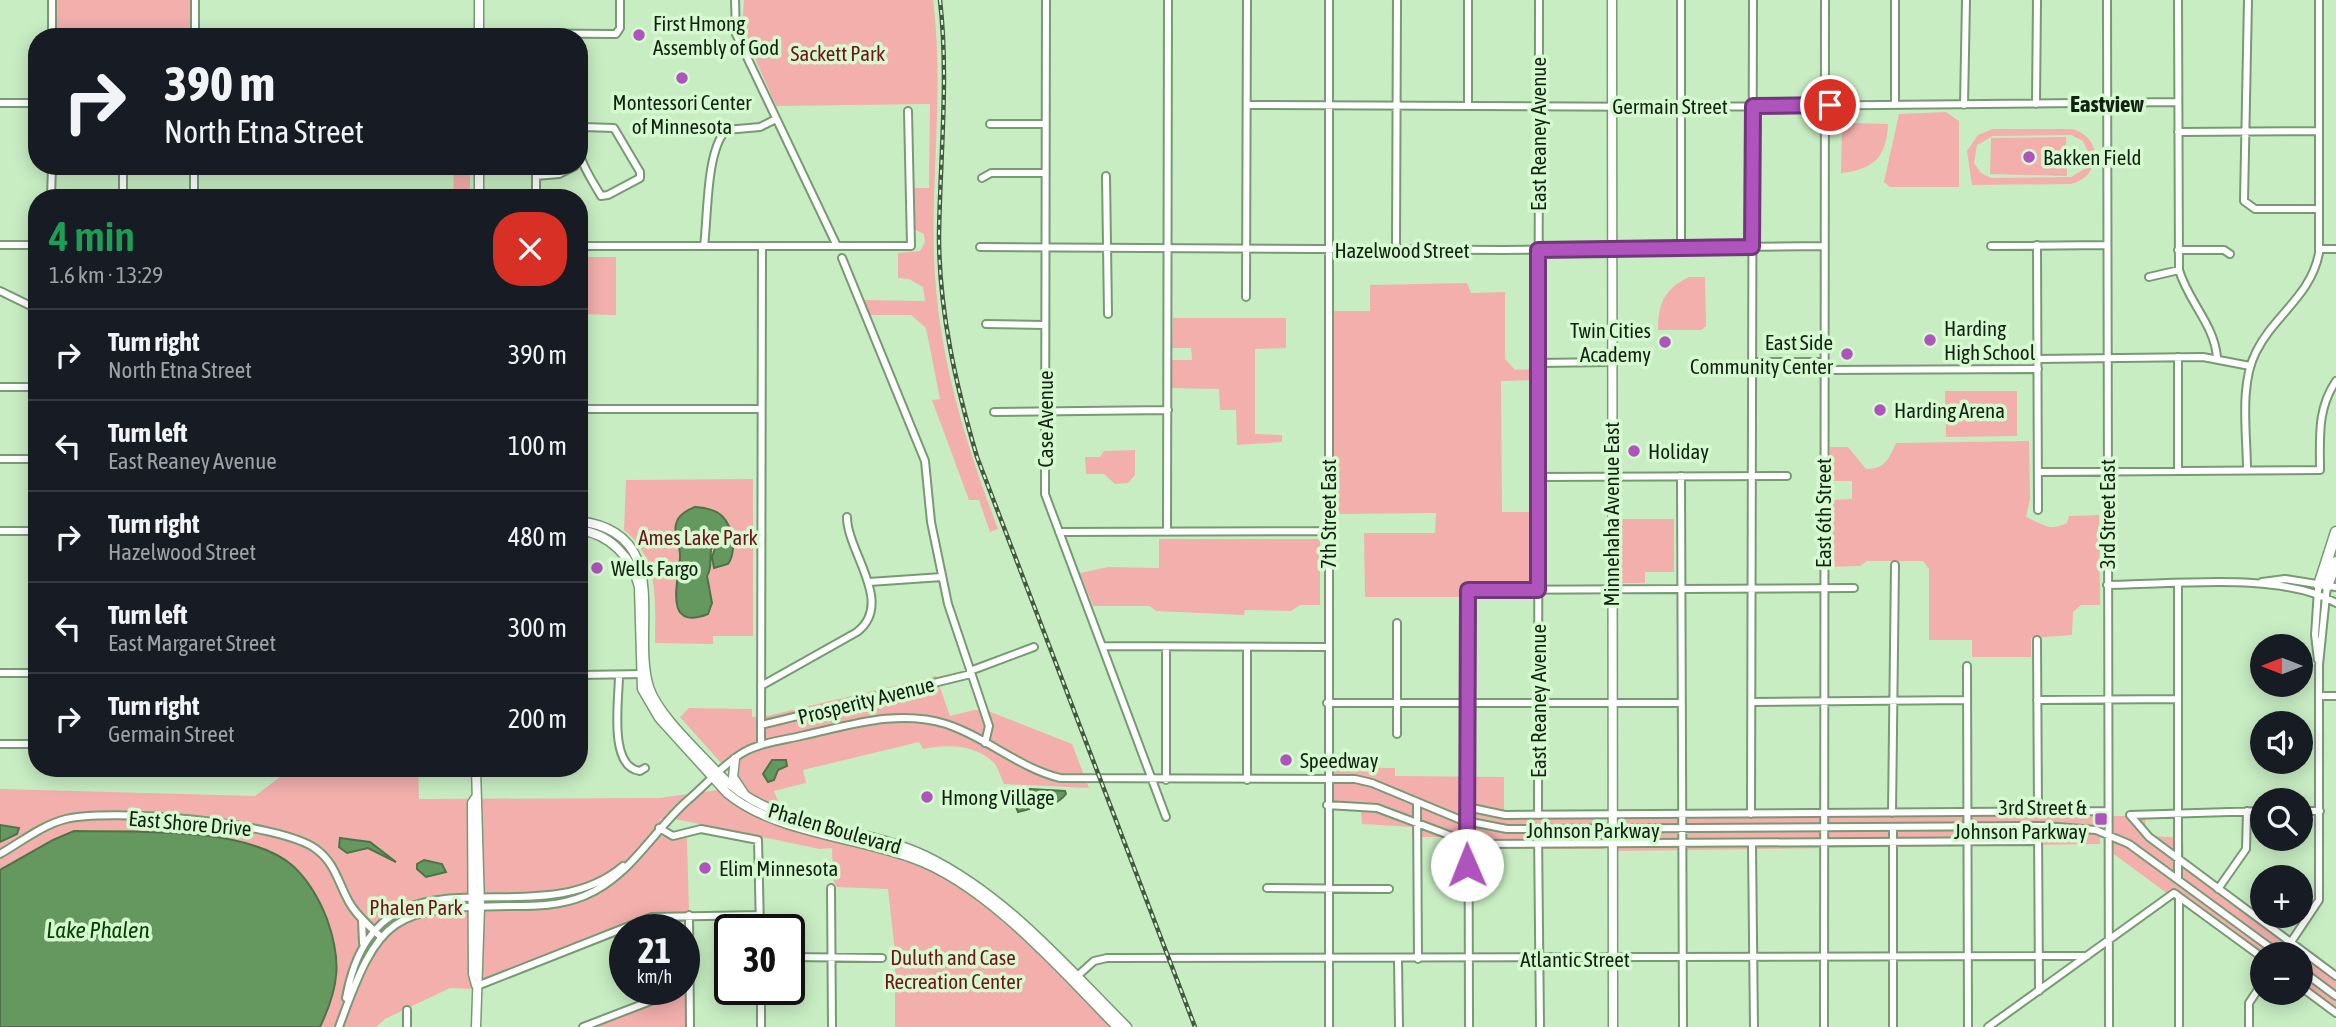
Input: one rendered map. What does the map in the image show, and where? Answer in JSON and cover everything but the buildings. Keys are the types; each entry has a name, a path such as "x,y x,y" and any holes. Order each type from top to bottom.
{"highway":[{"path":"2325,588 2336,532"},
{"path":"2325,588 2336,562"}],"main road":[{"path":"479,0 479,28"},
{"name":"Minnehaha Avenue East","path":"1612,0 1613,1027"},
{"name":"Phalen Boulevard","path":"588,523 604,527 618,537 634,554 642,571 645,587 642,689 654,711 737,802 767,816 925,863 997,909 1127,1027"},
{"name":"Phalen Boulevard","path":"588,532 598,534 618,547 635,572 639,587 643,674"},
{"path":"735,759 732,772 735,782 749,798 772,811"},
{"name":"Phalen Boulevard","path":"715,776 738,794 772,811 930,858 1008,909 1117,1027"},
{"path":"476,777 473,974 477,986 476,1027"}],"street":[{"path":"52,0 52,28"},
{"path":"195,0 195,28"},
{"path":"588,34 618,32 620,0"},
{"path":"735,0 736,34 838,246"},
{"name":"Case Avenue","path":"1046,0 1045,494 1166,817"},
{"path":"1167,532 1168,0"},
{"path":"1246,297 1247,0"},
{"name":"7th Street East","path":"1329,0 1329,1027"},
{"path":"1396,0 1396,250"},
{"path":"1468,0 1468,106"},
{"name":"East Reaney Avenue","path":"1538,815 1539,0"},
{"path":"1681,0 1681,248"},
{"path":"1752,814 1753,0"},
{"name":"East 6th Street","path":"1824,1027 1822,813 1825,0"},
{"path":"1895,0 1895,105"},
{"path":"1965,105 1966,0"},
{"path":"2036,104 2038,0"},
{"name":"3rd Street East","path":"2107,0 2109,1027"},
{"path":"2178,0 2179,270 2185,288 2212,334 2217,357"},
{"path":"2248,0 2243,182 2246,204 2255,209 2319,209"},
{"path":"2248,470 2250,366 2261,342 2305,290 2314,272 2319,249 2319,0"},
{"name":"Germain Street","path":"1247,106 1681,107 2178,102"},
{"path":"0,103 28,103"},
{"path":"588,246 911,246 908,111"},
{"path":"704,246 708,221 707,193 718,141 726,130 760,127 776,119"},
{"path":"990,124 1045,124"},
{"path":"588,127 612,127 619,134 641,176 604,196 588,175"},
{"path":"2178,132 2319,131"},
{"path":"982,178 991,173 1045,173"},
{"path":"536,189 536,176 548,175"},
{"path":"1106,176 1108,314"},
{"path":"0,246 28,245"},
{"path":"2037,245 2038,510"},
{"path":"1991,246 2107,245"},
{"path":"761,745 762,246"},
{"name":"Hazelwood Street","path":"980,247 1538,250 1824,246"},
{"path":"2319,249 2336,249"},
{"path":"2178,250 2224,250 2230,254"},
{"path":"842,258 925,461 931,522 942,577 970,673 989,726 985,743"},
{"path":"2148,277 2179,270"},
{"path":"0,290 28,304"},
{"path":"986,324 1045,325"},
{"path":"2178,357 2178,471"},
{"path":"2038,359 2217,357 2250,366"},
{"path":"1538,363 1611,362"},
{"path":"1752,362 1824,362"},
{"path":"1824,370 2038,369"},
{"path":"2038,472 2320,470 2321,417 2325,400 2336,381"},
{"path":"0,387 28,387"},
{"path":"588,409 761,409"},
{"path":"994,412 1168,410"},
{"path":"0,459 28,459"},
{"path":"1681,476 1684,1027"},
{"path":"1538,477 1787,476"},
{"path":"761,686 863,627 870,613 869,582 847,531 847,517"},
{"path":"0,531 28,531"},
{"path":"1059,532 1328,531"},
{"path":"1892,813 1895,565"},
{"path":"869,582 942,577"},
{"path":"2107,585 2260,583 2285,579 2325,588"},
{"path":"2178,585 2178,879"},
{"path":"1469,1027 1466,704 1468,590 1854,588"},
{"path":"2292,942 2319,900 2319,665 2325,588"},
{"path":"2325,588 2326,598"},
{"path":"2319,665 2315,645 2325,588"},
{"path":"1328,590 1338,590"},
{"path":"2326,598 2336,603"},
{"path":"1397,623 1397,734"},
{"path":"2037,640 2038,811"},
{"path":"1102,646 1328,647"},
{"name":"Prosperity Avenue","path":"761,725 970,673 1034,647"},
{"path":"1166,647 1166,780"},
{"path":"1247,647 1247,780"},
{"path":"1967,666 1968,1027"},
{"path":"0,673 28,673"},
{"path":"588,675 643,674"},
{"path":"618,675 620,757 632,769 640,771 645,768"},
{"path":"2319,696 2336,696"},
{"path":"2037,700 2178,699"},
{"path":"1753,702 1967,700"},
{"path":"1327,703 1681,703"},
{"name":"Johnson Parkway","path":"381,937 401,921 423,911 476,902 571,893 610,877 735,759 761,745 878,719 906,717 948,725 1036,770 1060,778 1363,780 1467,821 1507,829 1611,831 2084,828 2108,833 2139,850 2265,942"},
{"path":"0,744 28,744"},
{"path":"1417,802 1418,959"},
{"name":"Johnson Parkway","path":"1327,805 1365,805 1417,822 1473,845 2038,841"},
{"name":"Johnson Parkway","path":"1467,807 1490,814 1538,815 2108,811"},
{"path":"2218,889 2246,849 2248,811 2130,815 2149,837 2218,889 2290,942"},
{"path":"2313,811 2320,811"},
{"name":"East Shore Drive","path":"0,854 50,825 75,817 195,820 239,825 296,838 319,851 332,865 349,901 361,918 381,937"},
{"path":"2038,827 2039,991"},
{"path":"659,828 673,836 701,829 755,838 760,843 760,914"},
{"path":"1893,828 1893,1027"},
{"path":"1538,831 1540,1027"},
{"path":"1752,845 1754,1027"},
{"path":"831,888 832,1027"},
{"path":"1267,888 1390,889"},
{"path":"1988,1027 2108,940 2176,895"},
{"path":"2176,895 2250,949"},
{"path":"2176,895 2179,1027"},
{"name":"Johnson Parkway","path":"363,946 374,931 393,916 416,904 442,898 476,902"},
{"path":"344,1014 352,970 363,946 361,918"},
{"path":"477,986 609,934"},
{"path":"339,1027 363,962 381,937"},
{"name":"Atlantic Street","path":"1074,979 1094,961 1102,958 1753,959 2087,956"},
{"path":"805,957 882,958"},
{"path":"1398,959 1399,1027"},
{"path":"2313,959 2336,976"},
{"path":"2313,979 2336,996"},
{"path":"2313,996 2336,1013"},
{"path":"2249,1027 2250,1002"},
{"path":"583,1027 635,1005"},
{"path":"687,1005 690,1027"},
{"path":"761,1005 761,1027"},
{"path":"407,1010 407,1027"}],"green space":[{"path":"55,0 195,0 195,28 54,28"},
{"name":"Sackett Park","path":"744,0 933,0 938,69 934,242 938,309 957,405 998,529 990,532 979,500 969,500 932,400 940,399 926,328 911,315 869,315 864,300 925,301 923,287 909,279 898,278 898,253 920,251 925,242 924,234 912,228 912,188 929,188 930,104 776,106 742,29"},
{"path":"1946,112 1959,121 1959,187 1890,187 1884,182 1899,114"},
{"path":"1847,123 1888,124 1887,135 1881,153 1870,165 1841,173 1842,128"},
{"path":"1993,129 2072,129 2090,140 2094,148 2093,166 2081,180 2071,184 1972,185 1967,151 1978,135","holes":["2071,135 2083,141 2089,154 2086,168 2071,177 1991,178 1981,173 1974,163 1977,145 1993,136"]},
{"name":"Bakken Field","path":"2066,137 2067,176 1990,174 1991,138"},
{"path":"453,175 470,175 470,189 454,189"},
{"path":"588,257 616,257 616,315 588,314"},
{"path":"1689,277 1705,277 1706,326 1701,330 1658,330 1659,312 1664,298"},
{"path":"1467,283 1471,293 1505,292 1505,359 1515,370 1531,369 1531,380 1501,381 1502,512 1532,512 1531,584 1461,583 1459,597 1365,597 1364,533 1435,533 1436,513 1334,514 1334,311 1370,311 1370,285"},
{"path":"1173,318 1286,318 1286,348 1255,349 1255,434 1282,435 1282,442 1237,445 1236,410 1220,410 1219,389 1171,388 1172,360 1192,360 1191,348 1172,348"},
{"path":"1945,391 2017,391 2017,436 1946,437"},
{"path":"2029,441 2030,499 2026,517 2055,527 2067,523 2069,516 2099,515 2100,605 2081,605 2073,612 2072,635 2031,638 2031,657 1972,657 1972,640 1929,640 1929,569 1923,561 1867,561 1860,566 1829,567 1829,500 1852,499 1852,481 1829,481 1830,447 1848,447 1866,469 1872,469 1885,462 1896,443"},
{"path":"1135,450 1135,475 1128,483 1115,484 1104,474 1086,474 1085,457 1100,457 1104,451"},
{"name":"Ames Lake Park","path":"753,479 753,636 713,636 713,644 655,643 655,597 650,568 636,541 624,530 626,480"},
{"path":"1617,519 1674,519 1674,572 1645,572 1645,583 1617,583"},
{"path":"1159,539 1320,539 1320,605 1300,605 1291,611 1245,610 1244,615 1156,611 1150,606 1093,606 1080,573 1109,567 1159,568"},
{"path":"936,676 950,716 974,710 988,711 1072,744 1089,788 1004,784 995,765 979,752 951,746 923,749 919,742 803,770 806,783 774,791 781,809 748,793 680,717 689,708 752,709 752,717 767,716"},
{"path":"1360,763 1360,768 1395,768 1395,776 1504,777 1504,811 1603,811 1604,849 1459,849 1458,842 1444,842 1443,837 1412,837 1412,827 1362,824 1361,811 1333,810 1333,764"},
{"path":"280,777 418,777 419,799 659,798 718,790 739,808 761,818 913,861 943,877 1020,935 1113,1027 895,1027 895,951 888,889 837,887 833,880 832,848 820,849 675,819 660,819 660,835 672,840 687,838 689,913 609,914 609,931 472,989 450,988 385,1019 376,1027 320,1027 335,986 335,948 317,898 293,866 273,853 219,838 157,832 74,831 0,870 0,789 255,796"},
{"path":"2100,807 2100,844 1617,851 1617,812"},
{"path":"2112,816 2145,816 2146,829 2153,836 2183,838 2184,858 2250,908 2250,928 2277,928 2296,942 2250,942 2250,954 2111,852"},
{"path":"2313,955 2336,972 2336,1018 2313,1001"},
{"path":"643,1005 686,1005 686,1027 598,1027 597,1023"}],"water":[{"path":"695,507 713,510 722,516 729,526 733,546 728,564 714,568 712,557 717,543 714,541 707,576 712,603 708,614 694,618 684,616 676,601 680,553 675,528 681,515"},
{"path":"772,760 786,760 787,766 778,770 774,780 768,782 763,774"},
{"path":"1023,789 1029,809 1018,812 1011,793"},
{"path":"1030,789 1065,791 1066,794 1052,805 1034,807"},
{"path":"0,825 19,828 17,834 0,842"},
{"name":"Lake Phalen","path":"74,831 157,832 219,838 273,853 293,866 309,884 321,905 335,948 335,986 320,1027 0,1027 0,870"},
{"path":"340,838 370,842 396,862 368,848 347,853 339,847"},
{"path":"424,860 442,864 446,872 426,877 417,869 417,864"}],"railway":[{"path":"940,0 944,59 940,264 945,320 962,403 977,457 1195,1027"}],"place":[{"name":"First Hmong Assembly of God","path":"639,35"},
{"name":"Montessori Center of Minnesota","path":"682,78"},
{"name":"Bakken Field","path":"2029,157"},
{"name":"Harding High School","path":"1930,340"},
{"name":"Twin Cities Academy","path":"1665,342"},
{"name":"East Side Community Center","path":"1847,354"},
{"name":"Harding Arena","path":"1880,410"},
{"name":"Holiday","path":"1634,451"},
{"name":"Wells Fargo","path":"597,568"},
{"name":"Speedway","path":"1286,760"},
{"name":"Hmong Village","path":"927,797"},
{"name":"3rd Street & Johnson Parkway","path":"2101,819"},
{"name":"Elim Minnesota","path":"705,868"}],"district":[{"name":"Eastview","path":"2107,104"}],"route":[{"path":"1467,865 1468,590 1538,590 1538,250 1752,247 1753,106 1830,105"}],"park label":[{"name":"Phalen Park","path":"416,907"},
{"name":"Duluth and Case Recreation Center","path":"953,969"}]}
